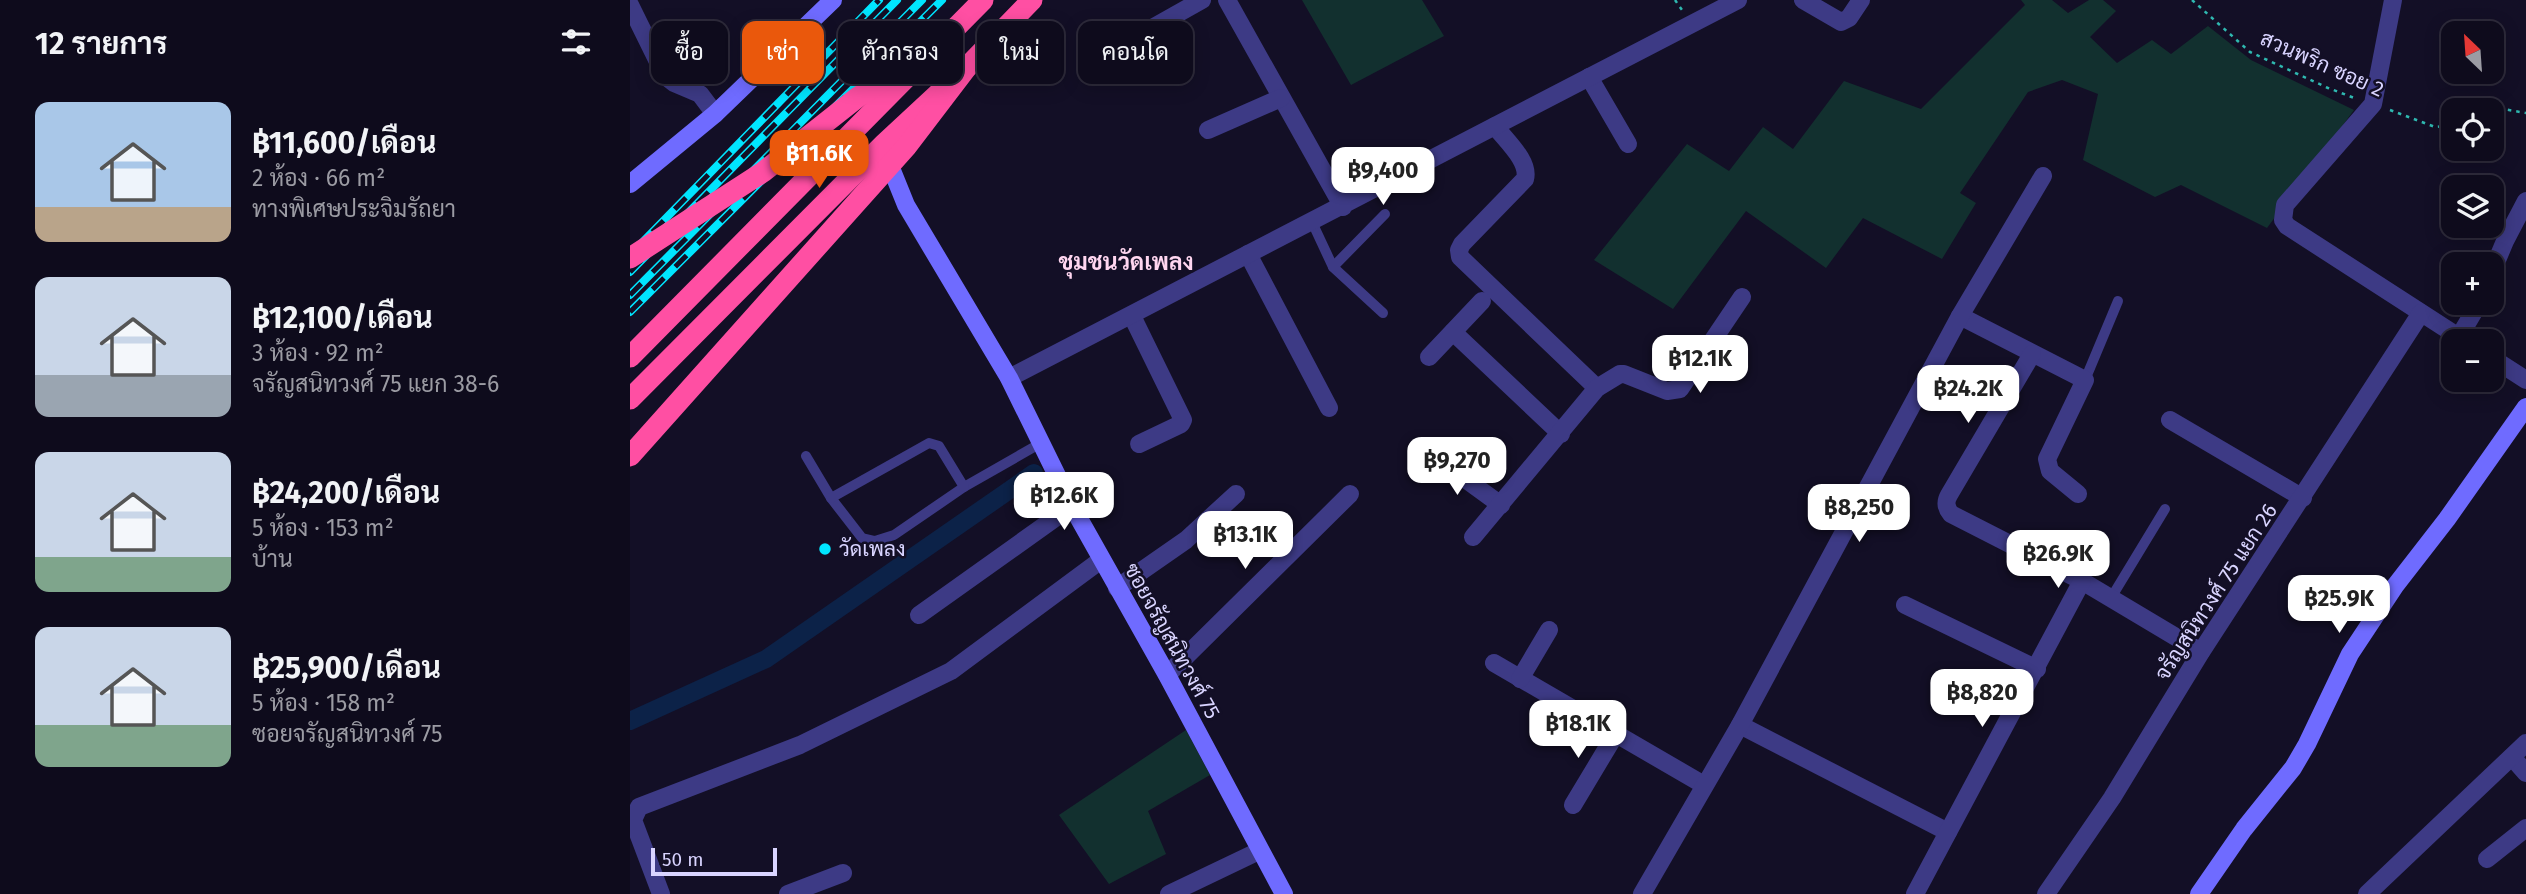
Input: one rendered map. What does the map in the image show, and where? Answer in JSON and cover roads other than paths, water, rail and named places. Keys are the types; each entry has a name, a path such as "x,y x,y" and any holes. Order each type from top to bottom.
{"highway":[{"path":"962,21 983,0"},
{"path":"630,399 884,144 1035,0"},
{"path":"630,456 898,156 968,66"},
{"path":"630,258 763,172 858,97 879,84"},
{"path":"630,357 900,84"}],"street":[{"path":"808,0 817,16"},
{"path":"630,184 715,114 833,0"},
{"path":"630,409 1035,0"},
{"path":"1165,21 1202,0"},
{"path":"1227,0 1343,207"},
{"path":"1009,378 1738,0"},
{"path":"1803,0 1841,22 1849,18 1861,0"},
{"path":"2393,0 2373,104 2286,205 2283,220 2287,226 2446,329"},
{"path":"630,5 666,76 674,83 701,94 715,114"},
{"path":"1589,77 1628,144"},
{"path":"1208,130 1281,98"},
{"path":"1495,126 1523,163 1527,175 1462,244 1459,250 1461,257 1597,388"},
{"name":"ซอยจรัญสนิทวงศ์ 75","path":"884,150 906,205 1009,378 1072,506 1167,675 1284,894"},
{"path":"1642,894 1740,725 1960,316 2043,176"},
{"path":"2500,252 2526,201"},
{"path":"1248,254 1329,408"},
{"path":"1474,537 1597,388 1624,374 1667,391 1680,389 1742,298"},
{"path":"1429,357 1482,301"},
{"name":"จรัญสนิทวงศ์ 75 แยก 26","path":"2046,894 2112,798 2201,652 2421,313"},
{"path":"1132,316 1183,420 1181,424 1139,444"},
{"path":"1960,316 2085,380 2047,458 2050,471 2078,494"},
{"path":"1453,332 1561,434"},
{"path":"2032,354 1949,495 1947,505 1951,514 2082,581 2201,652"},
{"path":"2504,366 2526,380"},
{"path":"2199,894 2244,829 2293,768 2350,654 2395,586 2526,407"},
{"path":"2170,420 2303,498"},
{"path":"1435,457 1501,505"},
{"path":"1117,588 1186,540 1236,494"},
{"path":"1167,675 1350,494"},
{"path":"919,615 1072,506"},
{"path":"662,894 633,820 639,807 800,745 951,671 1101,559"},
{"path":"1915,894 2082,581"},
{"path":"1905,605 2037,669"},
{"path":"1520,678 1549,629"},
{"path":"1494,663 1704,785"},
{"path":"1740,725 1948,832"},
{"path":"1573,805 1615,734"},
{"path":"2367,894 2526,743"},
{"path":"2512,757 2526,773"},
{"path":"2487,859 2526,828"},
{"path":"1169,894 1259,851"},
{"path":"788,894 843,873"}],"lane":[{"path":"1333,267 1385,214"},
{"path":"1312,222 1333,267 1383,313"},
{"path":"2085,380 2118,301"},
{"path":"831,498 929,443 939,446 964,487"},
{"path":"806,456 831,498 862,538 875,541 894,535 964,487 1041,443"},
{"path":"2111,598 2165,509"}],"waterway":[{"path":"630,721 766,659 1034,473"}],"railway":[{"path":"630,255 879,0"},
{"path":"630,272 897,0"},
{"path":"630,295 922,0"},
{"path":"630,312 942,0"}],"place":[{"name":"วัดเพลง","path":"825,549"}],"district":[{"name":"ชุมชนวัดเพลง","path":"1126,262"}]}
